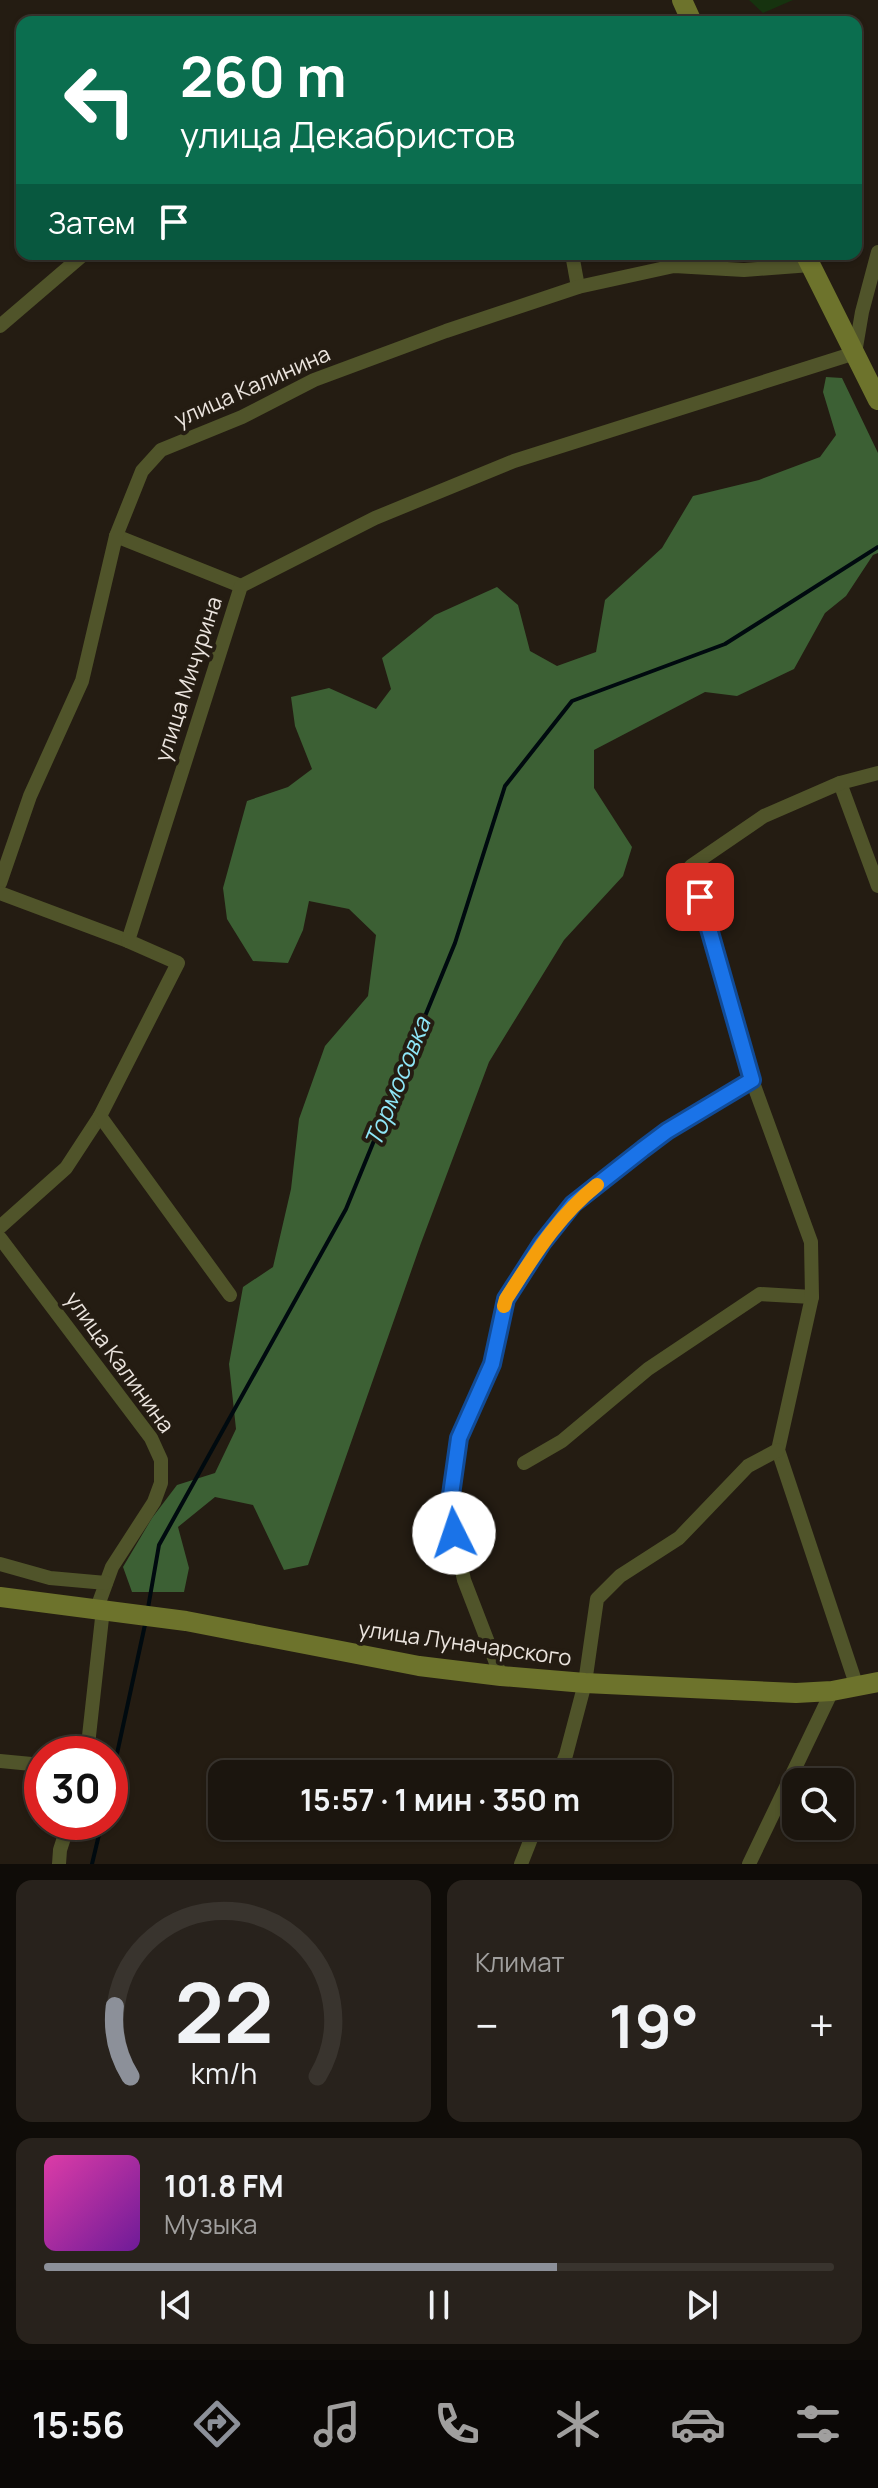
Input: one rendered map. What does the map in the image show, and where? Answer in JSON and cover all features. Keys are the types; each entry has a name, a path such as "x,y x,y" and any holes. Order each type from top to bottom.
{"main road":[{"path":"808,260 878,400"},
{"name":"улица Луначарского","path":"0,1597 186,1621 419,1666 501,1676 796,1693 832,1691 878,1682"}],"street":[{"path":"855,353 878,252"},
{"path":"0,326 77,260"},
{"path":"573,260 578,287"},
{"name":"улица Калинина","path":"0,883 30,796 82,681 116,536 142,471 161,450 242,417 314,380 578,287 674,266 744,270 780,260 808,260"},
{"name":"улица Мичурина","path":"128,941 241,586 375,518 514,461 855,353"},
{"path":"116,536 241,586"},
{"path":"857,1687 778,1450 812,1297 811,1242 752,1080 691,866 764,816 840,783 878,773"},
{"path":"840,783 878,886"},
{"path":"0,893 178,963 100,1116 66,1168 0,1227"},
{"path":"501,1676 464,1580 449,1509 459,1438 492,1364 506,1299 542,1243 573,1204 667,1131 752,1080"},
{"path":"100,1116 230,1295"},
{"name":"улица Калинина","path":"0,1238 151,1438 161,1460 161,1483 154,1502 112,1567 106,1583 100,1608 89,1736"},
{"path":"524,1463 562,1441 648,1369 760,1294 812,1297"},
{"path":"564,1760 585,1683 597,1599 620,1576 679,1538 748,1466 778,1450"},
{"path":"0,1564 50,1578 106,1583"},
{"path":"749,1864 832,1691"},
{"path":"0,1761 24,1763"},
{"path":"59,1864 63,1840"},
{"path":"521,1864 530,1840"}],"green space":[{"path":"749,0 793,0 763,13"},
{"path":"826,377 842,378 878,453 878,553 873,555 846,596 825,613 794,669 737,696 705,692 594,750 594,788 632,847 623,876 564,940 489,1062 421,1243 308,1565 284,1570 253,1505 215,1497 178,1527 189,1568 184,1592 132,1592 123,1567 152,1518 177,1485 215,1473 236,1429 229,1364 243,1287 273,1267 291,1189 299,1119 325,1046 368,996 376,935 349,909 309,901 303,930 288,963 253,961 227,919 223,888 247,801 288,787 312,769 295,726 291,697 329,688 376,709 391,689 382,658 435,615 497,587 518,605 530,651 557,666 596,652 605,600 662,548 693,496 759,480 820,457 836,435 823,392"}],"waterway":[{"name":"Тормосовка","path":"148,1608 159,1545 346,1209 455,943 505,786 572,701 725,644 878,547"},
{"name":"Тормосовка","path":"121,1736 146,1620"},
{"name":"Тормосовка","path":"92,1864 98,1840"}],"slow traffic":[{"path":"504,1306 542,1243 573,1204 597,1185"}],"route":[{"path":"454,1533 449,1509 459,1438 492,1364 506,1299 542,1243 573,1204 643,1149 752,1080 700,897"}]}
